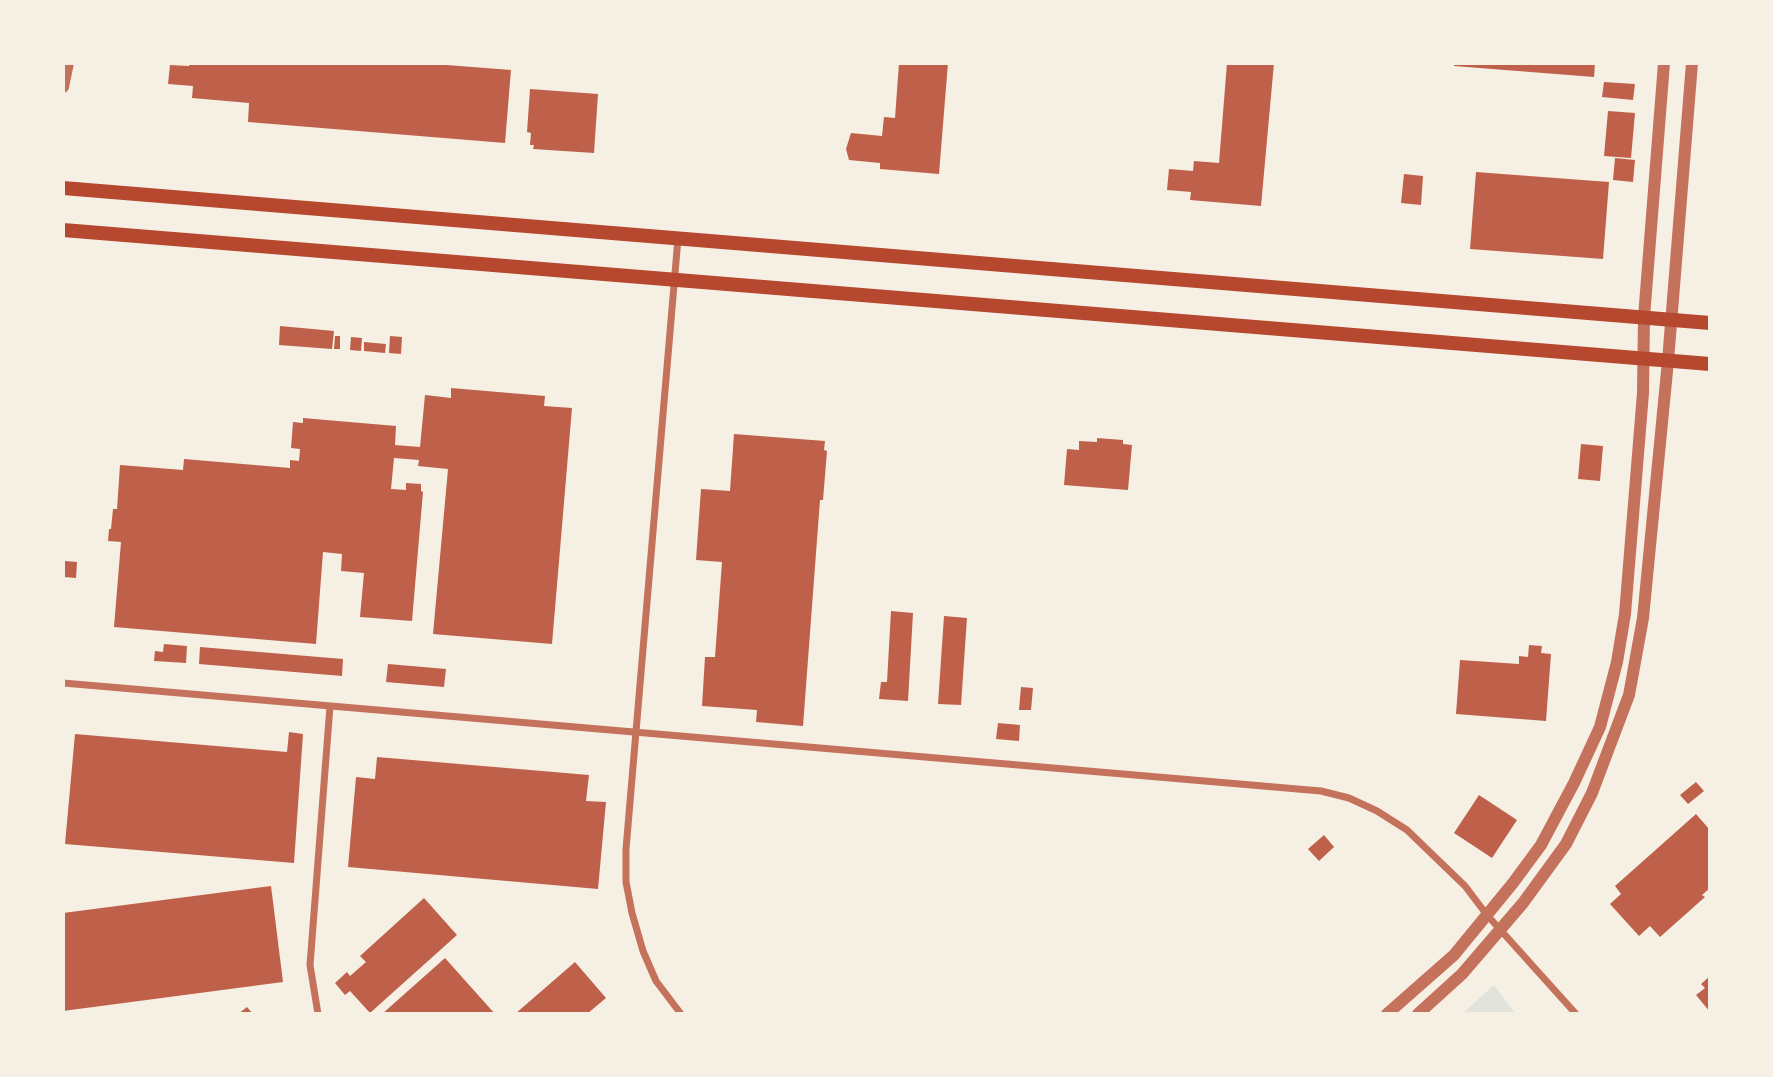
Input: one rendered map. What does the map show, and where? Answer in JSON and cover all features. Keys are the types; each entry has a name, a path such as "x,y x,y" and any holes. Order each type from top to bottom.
{"main road":[{"path":"63,188 1710,323"},
{"path":"63,230 1710,364"}],"street":[{"path":"63,87 68,63"},
{"path":"1387,1014 1454,955 1541,845 1600,727 1617,662 1625,614 1643,393 1643,317 1664,63"},
{"path":"1418,1014 1462,974 1523,903 1566,844 1592,793 1629,695 1643,618 1668,361 1692,63"},
{"path":"678,239 626,849 626,882 643,951 656,981 681,1014"},
{"path":"63,683 1321,791 1349,798 1377,811 1407,830 1465,886 1487,915 1576,1014"},
{"path":"318,1014 310,965 330,706"}],"shaded area":[{"path":"1494,985 1516,1014 1462,1014"}],"building":[{"path":"189,63 421,63 511,70 505,143 248,122 249,103 192,98 193,86 168,84 170,65 189,66"},
{"path":"899,63 948,63 939,174 880,169 880,163 849,160 846,149 851,133 882,136 884,117 895,118"},
{"path":"1227,63 1274,63 1261,206 1190,200 1191,192 1167,190 1169,169 1193,171 1194,161 1219,163"},
{"path":"1454,63 1595,63 1594,77 1454,66"},
{"path":"1604,82 1635,84 1633,100 1602,97"},
{"path":"530,89 598,94 594,153 533,149 534,145 530,145 531,133 527,132"},
{"path":"1608,111 1635,113 1631,158 1604,156"},
{"path":"1615,158 1635,160 1633,182 1613,180"},
{"path":"1476,172 1609,182 1603,259 1470,249"},
{"path":"1404,174 1423,176 1421,205 1401,203"},
{"path":"280,326 334,331 332,349 279,345"},
{"path":"335,336 340,336 340,349 334,349"},
{"path":"390,336 402,337 401,354 389,353"},
{"path":"351,337 362,338 361,351 350,350"},
{"path":"364,342 386,344 385,353 364,351"},
{"path":"451,388 545,396 544,406 572,408 552,644 433,634 448,469 418,466 419,460 394,458 391,489 406,490 406,483 421,484 423,492 412,621 360,617 364,573 341,571 342,554 323,552 316,644 114,627 121,542 108,541 113,509 117,509 120,465 183,470 184,459 290,468 290,460 299,461 300,449 291,448 293,422 303,423 303,418 396,426 395,445 420,447 425,395 451,398"},
{"path":"734,434 825,441 824,450 827,451 823,500 820,500 803,726 756,722 757,710 702,706 705,657 715,657 722,562 696,560 701,489 730,491"},
{"path":"1097,438 1123,440 1123,444 1132,445 1128,490 1064,485 1067,449 1079,450 1079,441 1097,442"},
{"path":"1581,444 1603,446 1600,481 1578,479"},
{"path":"65,561 77,562 76,578 64,577"},
{"path":"891,611 913,613 908,701 879,699 881,682 887,682"},
{"path":"944,616 967,618 961,705 938,704"},
{"path":"164,644 187,646 186,663 154,661 155,651 163,652"},
{"path":"1529,645 1542,646 1541,653 1551,654 1546,721 1456,714 1460,660 1519,664 1519,656 1528,657"},
{"path":"200,647 343,659 342,676 199,664"},
{"path":"388,664 446,669 444,687 386,682"},
{"path":"1021,687 1033,688 1031,710 1019,710"},
{"path":"998,723 1020,725 1019,741 996,739"},
{"path":"289,732 303,734 294,863 65,844 75,734 287,752"},
{"path":"377,757 589,775 586,801 606,802 598,889 348,867 356,777 375,779"},
{"path":"1696,782 1704,791 1688,804 1680,795"},
{"path":"1479,795 1517,820 1492,858 1454,833"},
{"path":"1696,814 1710,830 1710,888 1702,895 1705,897 1660,937 1650,926 1639,936 1610,904 1621,894 1615,886"},
{"path":"1324,835 1334,847 1319,861 1308,849"},
{"path":"271,886 283,982 63,1011 63,913"},
{"path":"424,898 457,935 370,1013 350,991 345,995 335,983 347,972 350,976 366,962 360,956"},
{"path":"445,958 495,1014 382,1014"},
{"path":"575,962 606,998 587,1014 515,1014"},
{"path":"1710,976 1710,1012 1696,995 1705,988 1701,984"},
{"path":"247,1007 253,1014 238,1014"}]}
